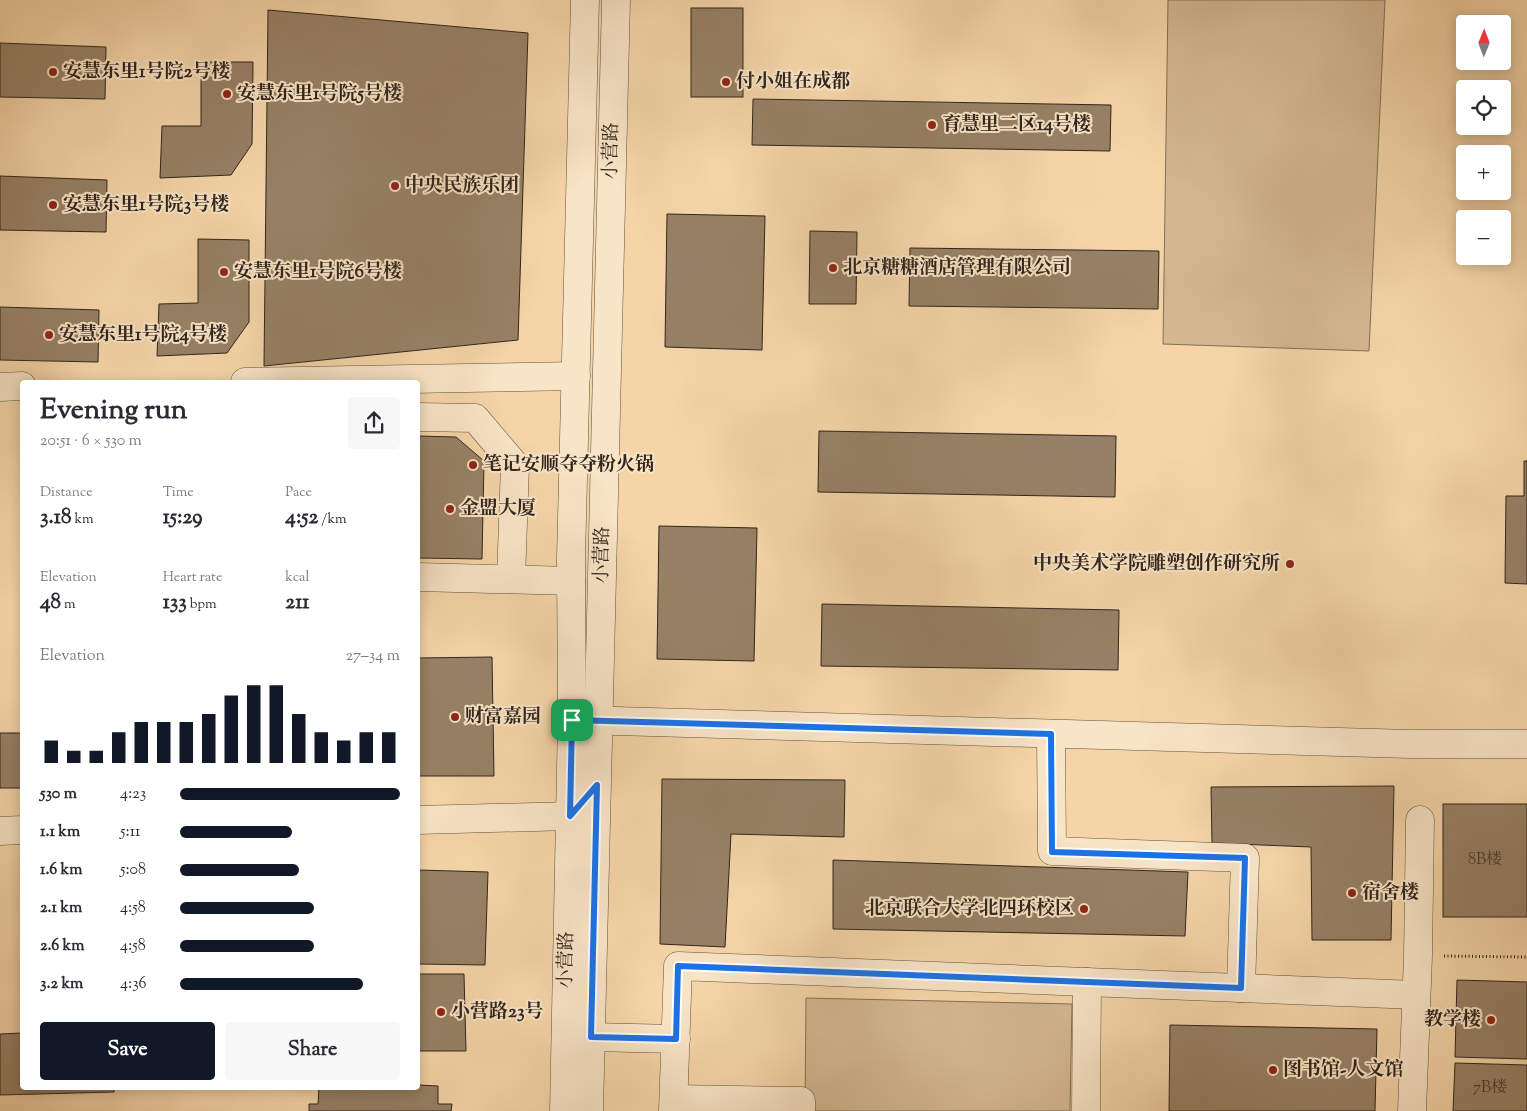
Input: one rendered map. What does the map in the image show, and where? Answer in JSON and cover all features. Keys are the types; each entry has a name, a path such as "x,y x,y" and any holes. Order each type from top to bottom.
{"street":[{"name":"小营路","path":"564,1111 572,720 571,581 585,0"},
{"name":"小营路","path":"589,1111 616,0"},
{"path":"355,380 576,376"},
{"path":"0,386 20,386"},
{"path":"420,417 475,418 516,465 511,579"},
{"path":"420,577 571,581"},
{"path":"572,720 1410,744 1527,744"},
{"path":"1051,734 1052,852 1245,858 1241,988"},
{"path":"420,820 570,816 597,785"},
{"path":"1412,1111 1418,956 1420,820"},
{"path":"0,831 20,830"},
{"path":"801,1111 801,1101 673,1105 678,966 1416,995"},
{"path":"1086,1111 1088,982"},
{"path":"591,1037 676,1039"}],"path":[{"path":"1418,956 1527,957"}],"shaded area":[{"path":"1168,0 1385,0 1369,351 1163,344"},
{"path":"806,998 1072,1004 1070,1111 805,1111"}],"building":[{"path":"691,8 743,8 743,97 691,97"},
{"name":"中央民族乐团","path":"268,10 528,33 518,340 264,366"},
{"name":"安慧东里1号院2号楼","path":"0,43 106,47 105,99 0,97"},
{"name":"安慧东里1号院5号楼","path":"201,62 253,62 252,144 231,175 160,178 162,126 201,126"},
{"name":"育慧里二区14号楼","path":"753,99 1111,105 1110,151 752,145"},
{"name":"安慧东里1号院3号楼","path":"0,176 107,180 106,232 0,230"},
{"path":"667,214 765,216 762,350 665,347"},
{"name":"北京糖糖酒店管理有限公司","path":"810,231 857,232 856,304 809,304"},
{"name":"安慧东里1号院6号楼","path":"198,239 249,240 249,322 227,353 157,356 159,304 198,303"},
{"path":"910,248 1159,251 1158,309 909,306"},
{"name":"安慧东里1号院4号楼","path":"0,307 99,310 98,362 0,360"},
{"path":"819,431 1116,436 1115,497 818,492"},
{"name":"金盟大厦","path":"420,436 456,437 484,461 482,559 420,558"},
{"path":"1524,461 1527,461 1527,584 1505,583 1506,496 1524,496"},
{"path":"659,526 757,528 754,661 657,659"},
{"path":"822,604 1119,610 1118,670 821,666"},
{"name":"财富嘉园","path":"492,657 494,776 420,776 420,658"},
{"path":"0,733 20,733 20,788 0,788"},
{"path":"662,779 845,780 844,837 731,834 725,947 660,944"},
{"name":"宿舍楼","path":"1394,786 1391,940 1312,940 1311,847 1212,843 1211,787"},
{"path":"1443,804 1527,804 1527,917 1443,917"},
{"path":"833,860 1188,872 1185,936 833,929"},
{"path":"420,870 488,872 485,965 420,964"},
{"name":"小营路23号","path":"420,974 464,974 466,1051 420,1051"},
{"name":"教学楼","path":"1457,980 1527,982 1527,1059 1455,1057"},
{"name":"图书馆-人文馆","path":"1170,1025 1377,1029 1375,1111 1169,1111"},
{"path":"20,1033 20,1090 114,1090 114,1092 0,1095 0,1034"},
{"path":"1455,1063 1527,1065 1527,1111 1453,1111"},
{"path":"420,1085 438,1086 438,1104 452,1104 451,1111 309,1111 309,1104 318,1104 319,1090 420,1090"}],"place":[{"name":"安慧东里1号院2号楼","path":"53,72"},
{"name":"付小姐在成都","path":"726,82"},
{"name":"安慧东里1号院5号楼","path":"227,94"},
{"name":"育慧里二区14号楼","path":"932,125"},
{"name":"中央民族乐团","path":"395,186"},
{"name":"安慧东里1号院3号楼","path":"53,205"},
{"name":"北京糖糖酒店管理有限公司","path":"833,268"},
{"name":"安慧东里1号院6号楼","path":"224,272"},
{"name":"安慧东里1号院4号楼","path":"49,335"},
{"name":"笔记安顺夺夺粉火锅","path":"473,465"},
{"name":"金盟大厦","path":"450,509"},
{"name":"中央美术学院雕塑创作研究所","path":"1290,564"},
{"name":"财富嘉园","path":"455,717"},
{"name":"宿舍楼","path":"1352,893"},
{"name":"北京联合大学北四环校区","path":"1084,909"},
{"name":"小营路23号","path":"441,1012"},
{"name":"教学楼","path":"1491,1020"},
{"name":"图书馆-人文馆","path":"1273,1070"}],"route":[{"path":"572,720 1051,734 1052,852 1245,858 1241,988 678,966 676,1039 591,1037 597,785 570,816 572,720"}]}
